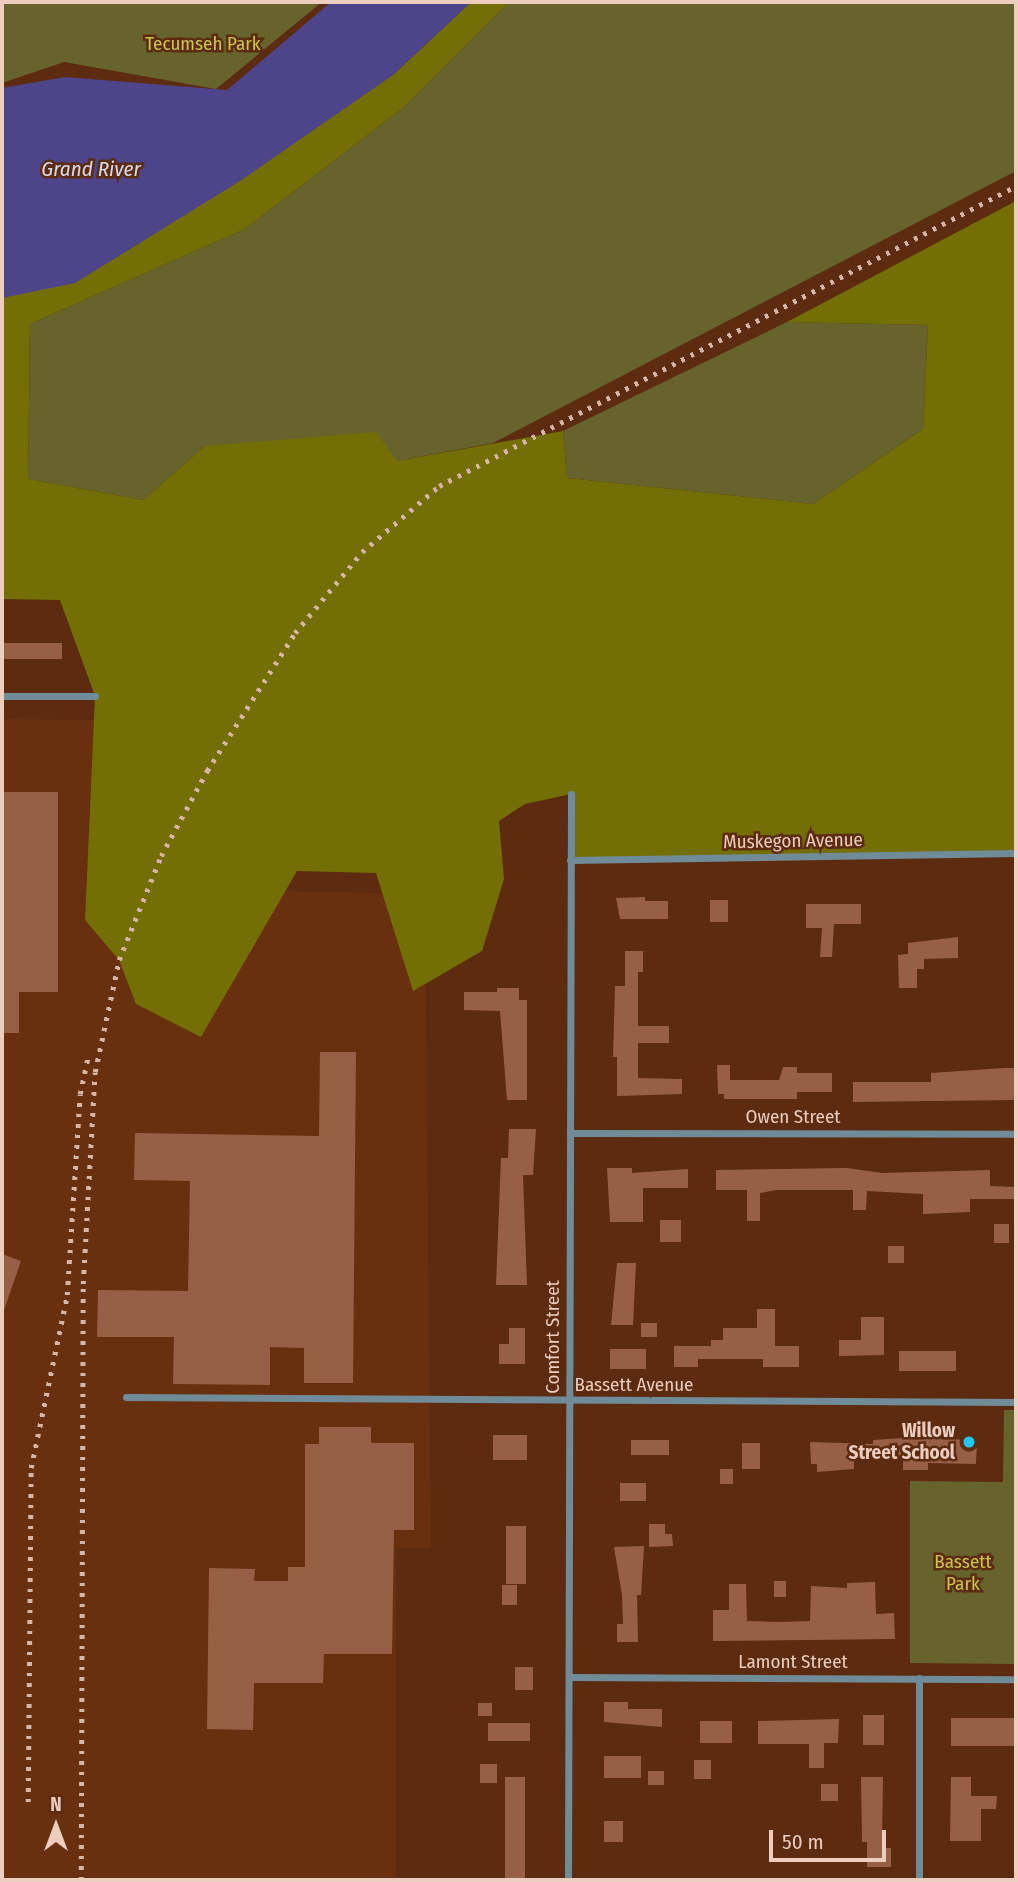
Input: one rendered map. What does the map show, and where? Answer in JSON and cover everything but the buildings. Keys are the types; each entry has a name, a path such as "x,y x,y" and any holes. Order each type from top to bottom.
{"street":[{"path":"2,696 95,696"},
{"name":"Comfort Street","path":"568,1880 571,794"},
{"name":"Muskegon Avenue","path":"570,860 1016,852"},
{"name":"Owen Street","path":"570,1133 1016,1134"},
{"name":"Bassett Avenue","path":"126,1397 1016,1402"},
{"name":"Lamont Street","path":"569,1677 1016,1679"},
{"path":"919,1678 919,1880"}],"shaded area":[{"path":"471,2 509,2 404,107 245,229 30,324 28,479 143,500 205,446 376,432 397,461 563,431 567,478 813,504 923,429 928,325 787,322 1016,201 1016,853 570,860 571,794 525,804 499,821 504,879 482,951 413,991 376,873 297,871 201,1037 136,1004 119,960 85,920 95,696 60,600 2,599 2,298 393,75"},
{"path":"2,719 94,720 86,887 425,894 431,1548 396,1548 396,1880 2,1880"}],"green space":[{"name":"Tecumseh Park","path":"2,2 322,2 216,89 64,62 2,83"},
{"path":"509,2 1016,2 1016,171 493,443 397,461 205,446 143,500 28,479 30,324 245,229 404,107"},
{"path":"787,322 928,325 923,429 813,504 567,478 563,431"},
{"name":"Bassett Park","path":"1004,1410 1016,1410 1016,1664 910,1663 910,1481 1003,1482"}],"water":[{"name":"Grand River","path":"331,2 471,2 393,75 240,181 75,283 2,298 2,88 65,77 227,90"}],"railway":[{"path":"81,1880 83,1284 95,1072 119,960 161,856 207,771 295,633 362,552 439,486 1016,186"},
{"path":"28,1802 31,1468 67,1295 80,1094 88,1055"}],"place":[{"name":"Willow Street School","path":"969,1442"}]}
